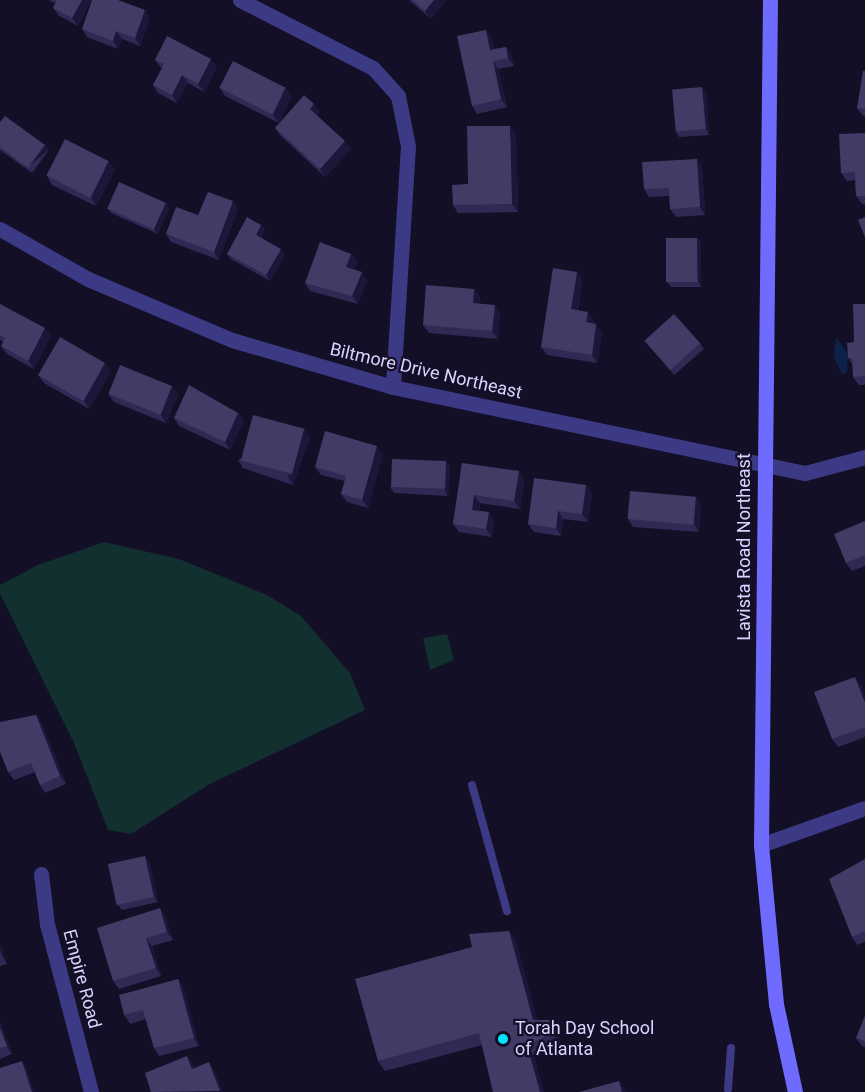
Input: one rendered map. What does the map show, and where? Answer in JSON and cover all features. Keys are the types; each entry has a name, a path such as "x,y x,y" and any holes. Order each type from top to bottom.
{"main road":[{"name":"Lavista Road Northeast","path":"770,0 761,844 776,1004 795,1092"}],"street":[{"path":"240,0 373,68 398,96 408,146 393,387"},
{"name":"Biltmore Drive Northeast","path":"0,229 88,279 221,335 393,387 817,473 865,457"},
{"path":"761,844 865,808"},
{"name":"Empire Road","path":"41,874 47,924 91,1092"}],"lane":[{"path":"472,785 507,911"},
{"path":"728,1089 731,1048"}],"green space":[{"path":"104,542 179,559 267,595 301,616 350,673 365,710 208,785 131,834 108,830 74,743 0,594 0,585 38,565"},
{"path":"447,634 454,660 430,670 423,638"}],"water":[{"path":"836,337 848,354 847,372 842,374 834,358"}],"building":[{"path":"57,0 82,0 72,18 53,8"},
{"path":"92,0 118,0 145,10 135,38 116,31 113,41 82,29"},
{"path":"412,0 434,0 425,11"},
{"path":"486,30 490,50 506,47 508,58 493,61 501,99 472,106 457,36"},
{"path":"167,36 211,59 198,84 182,75 172,95 153,85 164,64 155,60"},
{"path":"233,61 286,88 272,115 219,88"},
{"path":"863,71 865,71 865,109 857,108"},
{"path":"702,87 706,129 676,131 672,90"},
{"path":"304,95 314,104 310,109 345,141 320,169 275,128"},
{"path":"5,116 45,145 28,168 0,147 0,122"},
{"path":"467,126 510,126 512,204 453,205 452,185 468,184"},
{"path":"865,133 865,196 856,196 855,172 841,173 839,134"},
{"path":"65,139 109,161 90,198 46,176"},
{"path":"697,159 700,207 670,209 669,188 644,189 642,162"},
{"path":"119,182 166,203 154,229 107,208"},
{"path":"208,192 233,201 214,252 166,234 176,207 198,215"},
{"path":"247,217 261,225 256,235 281,249 266,275 227,254"},
{"path":"865,217 865,237 858,220"},
{"path":"666,238 697,238 697,282 666,282"},
{"path":"320,242 351,254 346,267 362,272 352,296 305,283"},
{"path":"553,268 577,272 571,309 588,312 586,322 596,324 592,355 541,347"},
{"path":"426,285 474,289 473,303 495,305 492,331 423,325"},
{"path":"0,304 45,328 28,361 1,346 5,338 0,335"},
{"path":"853,304 865,304 865,376 853,377 852,358 848,358 847,343 854,342"},
{"path":"674,314 700,343 670,370 644,341"},
{"path":"60,337 105,363 83,401 38,375"},
{"path":"120,365 172,386 160,415 108,394"},
{"path":"189,385 238,413 225,442 174,418"},
{"path":"253,415 304,429 292,474 241,460"},
{"path":"325,431 377,446 362,500 341,494 346,476 315,467"},
{"path":"392,459 446,461 445,489 391,487"},
{"path":"462,463 519,471 514,501 474,495 472,510 489,512 486,529 453,524"},
{"path":"534,478 586,485 582,514 558,511 556,528 528,524"},
{"path":"630,491 696,497 693,525 628,519"},
{"path":"865,521 865,555 846,563 834,534"},
{"path":"855,677 865,703 865,727 832,739 814,692"},
{"path":"36,715 60,776 40,785 31,763 8,772 0,752 0,722"},
{"path":"145,856 154,897 117,905 108,864"},
{"path":"865,859 865,931 852,937 829,879"},
{"path":"160,908 167,932 146,938 156,968 113,981 97,928"},
{"path":"509,931 533,1020 549,1020 553,1033 527,1045 540,1092 493,1092 479,1033 378,1061 355,979 472,947 469,934"},
{"path":"178,979 194,1038 154,1048 143,1010 124,1015 119,995"},
{"path":"865,1016 865,1041 856,1038"},
{"path":"0,1028 7,1046 0,1048"},
{"path":"187,1056 192,1069 209,1062 220,1091 151,1092 145,1073"},
{"path":"22,1061 32,1092 0,1092 0,1068"},
{"path":"619,1081 622,1092 579,1092"}],"place":[{"name":"Torah Day School of Atlanta","path":"503,1039"}]}
